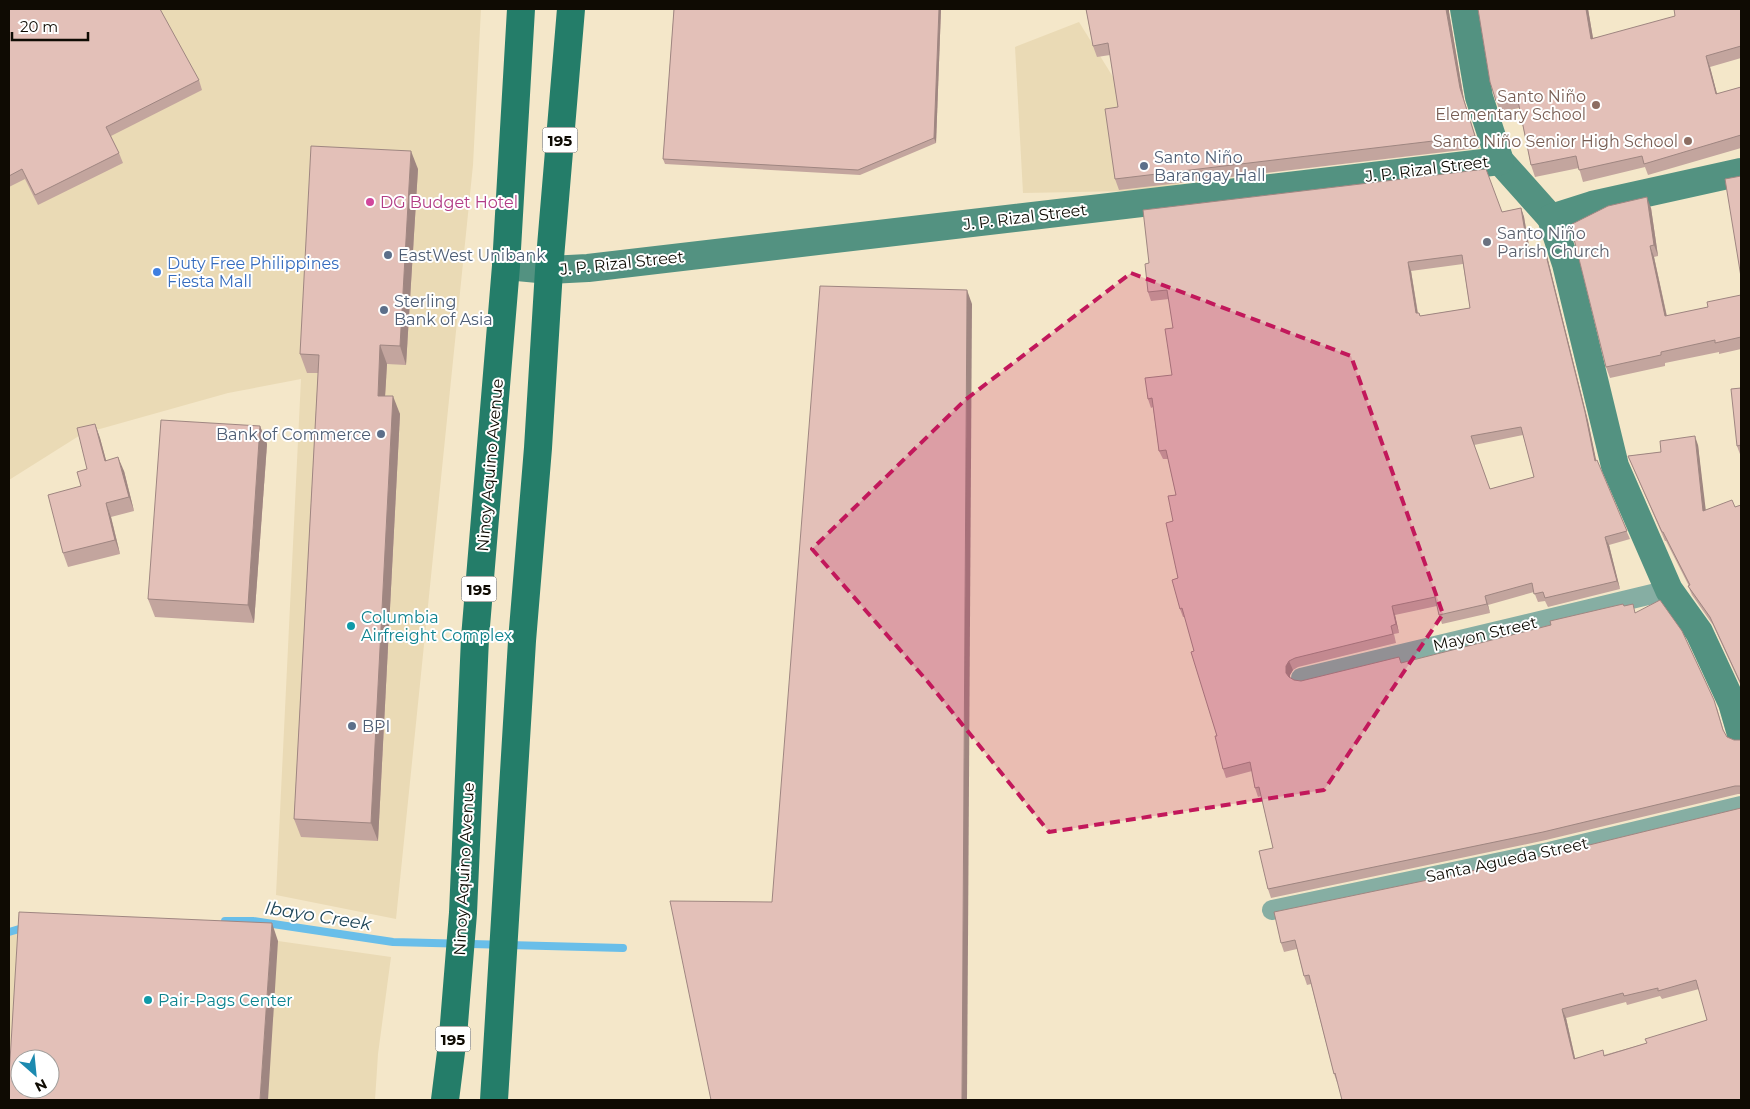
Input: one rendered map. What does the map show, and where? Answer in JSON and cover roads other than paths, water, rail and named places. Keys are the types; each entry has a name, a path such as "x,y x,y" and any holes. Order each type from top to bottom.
{"main road":[{"name":"195","path":"494,1100 549,270 571,9"},
{"name":"Ninoy Aquino Avenue","path":"445,1100 453,1036 463,913 475,638 506,266 520,10"}],"street":[{"path":"1464,9 1479,97 1500,161 1551,218 1566,264 1615,466 1669,590 1699,632 1732,703 1741,734"},
{"name":"J. P. Rizal Street","path":"506,266 549,270 588,268 1500,161"},
{"path":"1551,218 1592,205 1741,172"},
{"name":"Mayon Street","path":"1301,678 1669,590"},
{"name":"Santa Agueda Street","path":"1272,910 1549,852 1741,806"}],"waterway":[{"name":"Ibayo Creek","path":"225,921 253,921 393,942 623,948"},
{"name":"Ibayo Creek","path":"9,932 26,927"}],"place":[{"name":"Santo Niño Elementary School","path":"1596,105"},
{"name":"Santo Niño Senior High School","path":"1688,141"},
{"name":"Santo Niño Barangay Hall","path":"1144,166"},
{"name":"DG Budget Hotel","path":"370,202"},
{"name":"Santo Niño Parish Church","path":"1487,242"},
{"name":"EastWest Unibank","path":"388,255"},
{"name":"Duty Free Philippines Fiesta Mall","path":"157,272"},
{"name":"Sterling Bank of Asia","path":"384,310"},
{"name":"Bank of Commerce","path":"381,434"},
{"name":"Columbia Airfreight Complex","path":"351,626"},
{"name":"BPI","path":"352,726"},
{"name":"Pair-Pags Center","path":"148,1000"}]}
